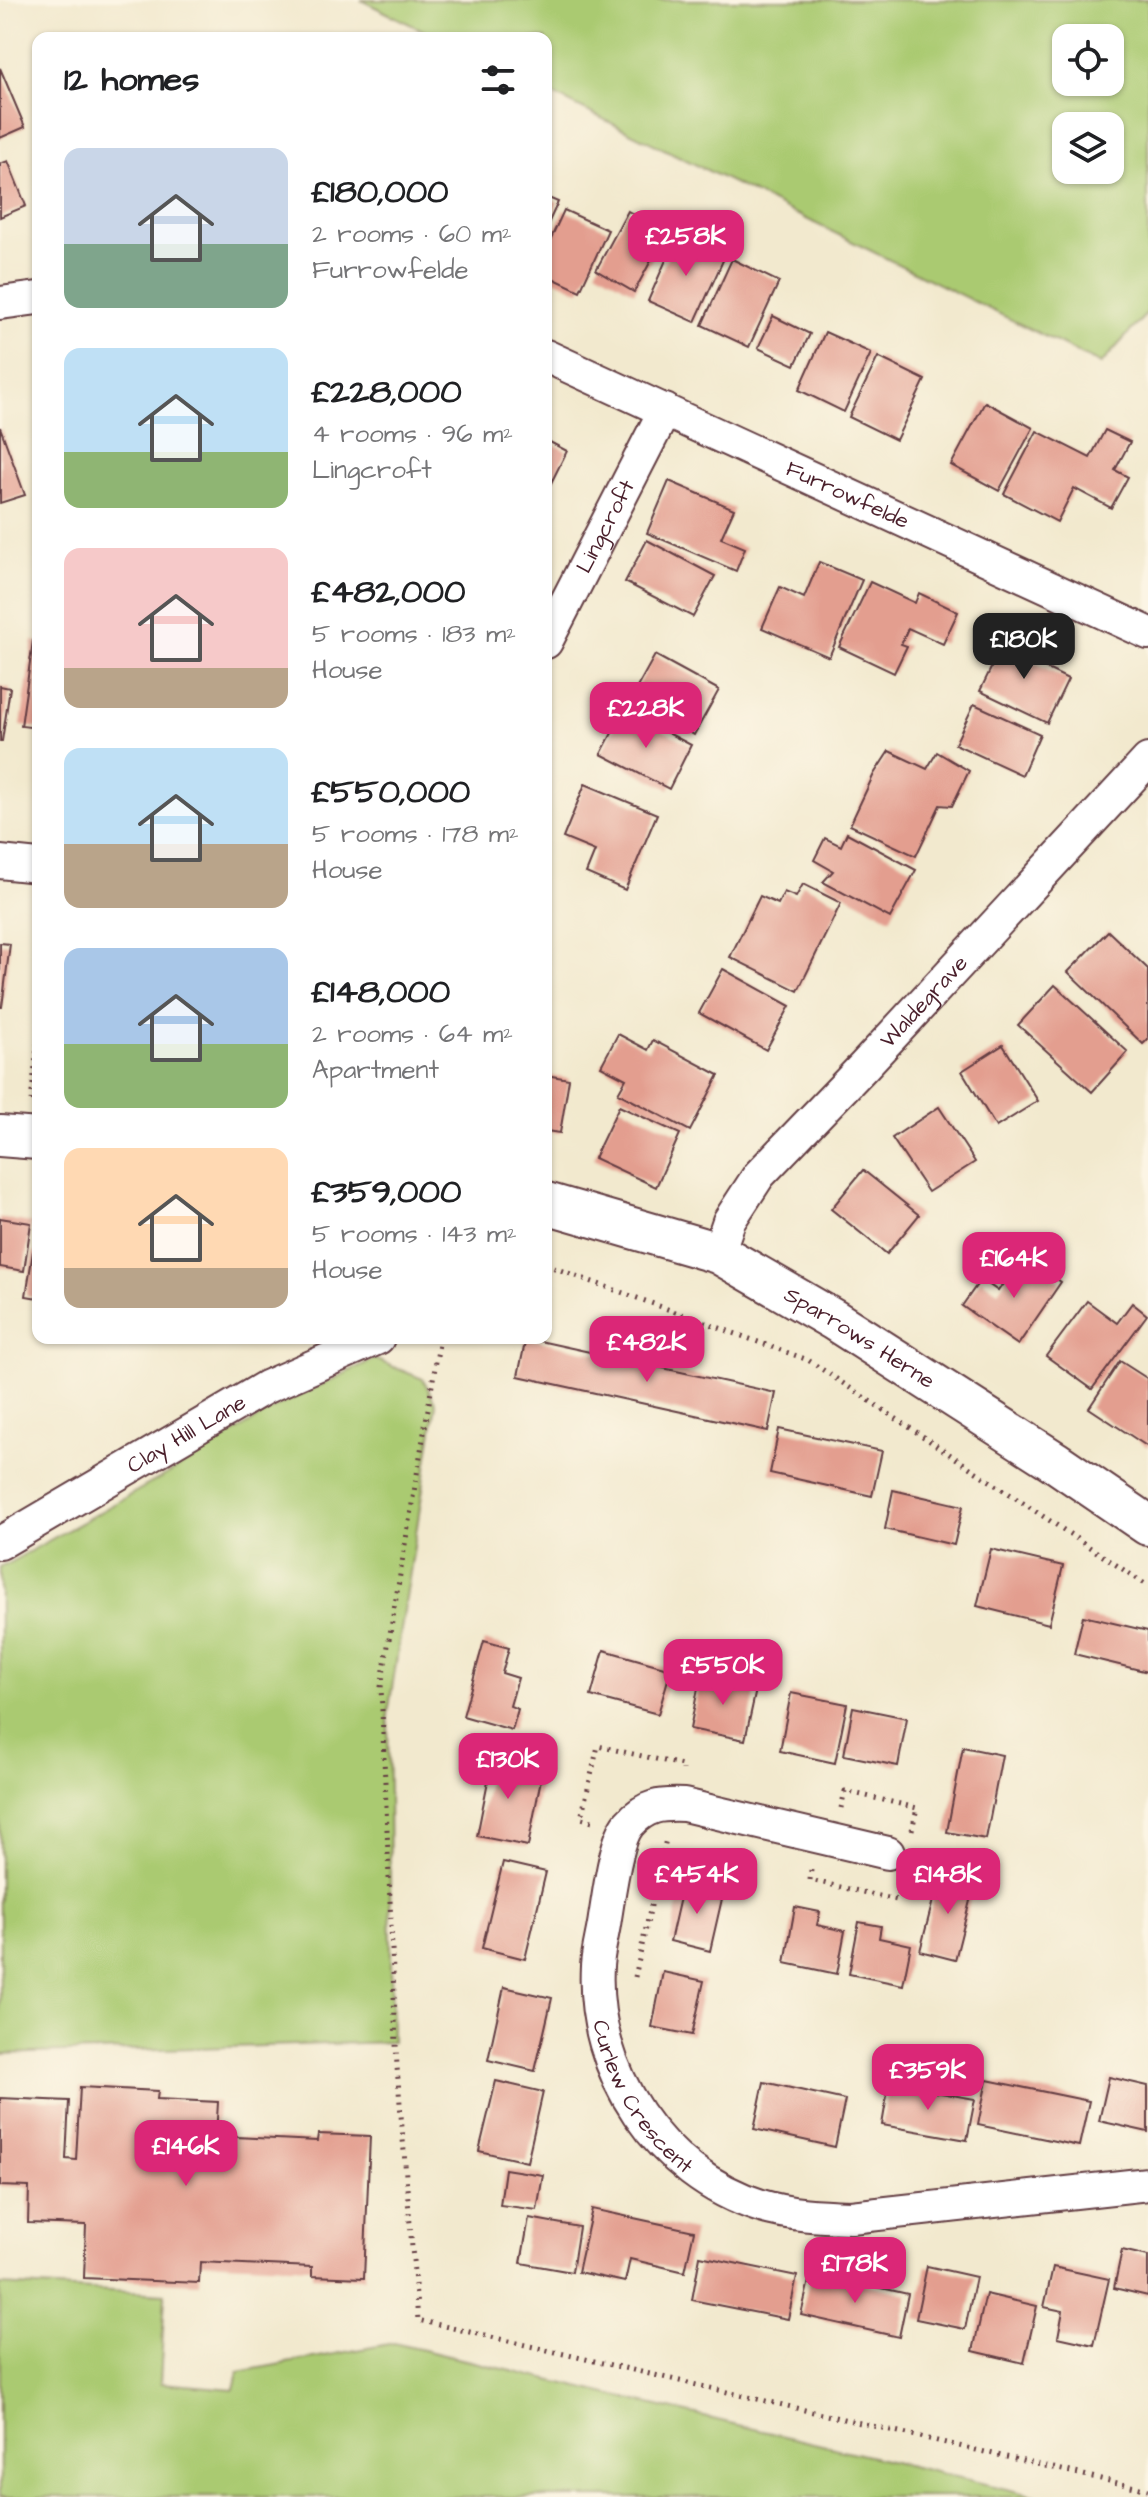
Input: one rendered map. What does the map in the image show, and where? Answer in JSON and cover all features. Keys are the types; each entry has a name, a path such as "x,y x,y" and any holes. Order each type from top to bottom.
{"street":[{"path":"0,303 32,299"},
{"name":"Furrowfelde","path":"552,359 1148,633"},
{"name":"Lingcroft","path":"552,630 665,410"},
{"name":"Waldegrave","path":"718,1253 729,1221 759,1175 875,1055 1148,760"},
{"path":"0,862 32,865"},
{"name":"Sparrows Herne","path":"552,1205 718,1253 847,1329 1148,1525"},
{"name":"Clay Hill Lane","path":"0,1543 266,1387 364,1344"},
{"name":"Curlew Crescent","path":"901,1854 684,1805 659,1804 641,1813 627,1827 609,1897 597,1965 597,1988 601,2026 612,2063 623,2091 641,2120 672,2153 707,2181 761,2206 809,2215 851,2217 1148,2184"}],"path":[{"path":"22,1138 32,1076"},
{"path":"552,1267 808,1360 1148,1586"},
{"path":"439,1344 381,1687 397,2067 418,2320 1148,2490"},
{"path":"599,1826 581,1818 598,1746 682,1765 681,1779"},
{"path":"813,1858 810,1880 897,1900 901,1854 917,1808 845,1791 844,1804 834,1816"},
{"path":"632,1988 666,1837"}],"green space":[{"path":"361,0 1148,0 1148,312 1101,364 552,94 552,32 426,32"},
{"path":"374,1359 423,1379 436,1404 388,1714 392,2042 0,2054 0,1568 187,1463 276,1407"},
{"path":"0,2285 165,2294 160,2383 234,2389 238,2372 394,2343 1040,2497 0,2497"}],"building":[{"path":"0,68 25,127 0,138"},
{"path":"8,161 26,206 0,217 0,164"},
{"path":"552,200 558,202 552,215"},
{"path":"564,210 608,230 580,291 552,278 552,236"},
{"path":"628,211 666,233 634,292 596,270"},
{"path":"677,235 725,256 695,322 648,301"},
{"path":"732,259 779,282 749,347 702,325"},
{"path":"773,316 810,334 795,365 758,348"},
{"path":"825,332 871,353 844,412 799,390"},
{"path":"878,357 925,380 896,440 849,417"},
{"path":"985,402 1033,428 999,491 951,465"},
{"path":"0,427 25,495 0,503"},
{"path":"1105,430 1130,442 1115,470 1128,477 1111,508 1074,488 1057,522 1004,494 1037,431 1090,458"},
{"path":"552,443 567,451 552,481"},
{"path":"669,481 734,509 721,538 745,548 736,571 647,533"},
{"path":"647,540 715,576 693,617 625,582"},
{"path":"819,562 862,580 829,657 762,628 780,587 804,598"},
{"path":"870,582 915,603 919,593 958,612 943,644 908,628 901,644 907,646 894,673 839,647"},
{"path":"1007,635 1037,649 1031,661 1068,679 1047,723 980,691"},
{"path":"32,648 32,727 21,726"},
{"path":"655,655 719,690 694,735 630,700"},
{"path":"0,686 10,688 2,741 0,741"},
{"path":"974,704 1040,734 1022,775 955,744"},
{"path":"624,710 691,745 669,789 601,754"},
{"path":"889,751 927,769 937,752 969,771 952,806 940,805 916,856 850,825 874,774"},
{"path":"585,784 657,814 625,890 586,873 595,851 563,838"},
{"path":"847,833 916,870 890,918 823,882 833,871 814,860 825,838 841,846"},
{"path":"803,884 841,903 798,991 730,957 760,896 778,904 784,892 796,897"},
{"path":"1108,931 1148,969 1148,1039 1143,1044 1068,972"},
{"path":"0,943 10,944 2,1007 0,1007"},
{"path":"723,969 790,1006 766,1050 699,1013"},
{"path":"1055,985 1128,1052 1092,1092 1018,1025"},
{"path":"618,1034 648,1050 653,1040 719,1075 690,1131 618,1093 626,1079 601,1066"},
{"path":"1003,1045 1038,1101 996,1127 962,1071"},
{"path":"552,1076 569,1079 560,1133 552,1132"},
{"path":"619,1106 680,1134 656,1187 594,1158"},
{"path":"939,1107 975,1162 928,1192 892,1138"},
{"path":"863,1170 919,1215 887,1254 831,1209"},
{"path":"0,1218 31,1223 24,1271 0,1267"},
{"path":"1023,1255 1061,1282 1018,1345 962,1306 981,1279 998,1291"},
{"path":"32,1258 32,1297 26,1296"},
{"path":"1087,1301 1117,1323 1132,1303 1147,1315 1092,1389 1046,1356"},
{"path":"525,1344 552,1344 776,1393 768,1431 518,1376"},
{"path":"1120,1361 1148,1379 1148,1447 1089,1408"},
{"path":"779,1429 882,1451 872,1496 770,1473"},
{"path":"893,1490 963,1506 954,1545 885,1529"},
{"path":"991,1549 1063,1566 1049,1624 977,1606"},
{"path":"1083,1616 1148,1631 1148,1672 1074,1654"},
{"path":"484,1641 509,1648 502,1673 518,1678 510,1706 518,1709 512,1730 463,1716"},
{"path":"604,1650 671,1669 658,1714 591,1696"},
{"path":"701,1673 757,1685 745,1740 690,1729"},
{"path":"791,1693 847,1704 835,1763 780,1751"},
{"path":"853,1707 907,1718 898,1766 844,1755"},
{"path":"495,1746 518,1751 513,1774 541,1779 528,1846 477,1836"},
{"path":"963,1747 1002,1755 986,1839 947,1832"},
{"path":"503,1862 546,1872 525,1959 482,1948"},
{"path":"940,1873 975,1881 955,1960 920,1951"},
{"path":"684,1880 724,1890 710,1951 670,1941"},
{"path":"795,1907 820,1912 817,1925 845,1931 837,1974 785,1963"},
{"path":"859,1922 881,1926 879,1938 911,1945 903,1985 849,1974"},
{"path":"663,1972 704,1981 692,2035 652,2027"},
{"path":"504,1987 552,1998 535,2071 488,2060"},
{"path":"1109,2077 1148,2086 1148,2132 1099,2121"},
{"path":"987,2080 1089,2101 1079,2146 978,2125"},
{"path":"496,2081 543,2092 527,2162 479,2151"},
{"path":"764,2082 845,2100 835,2147 754,2129"},
{"path":"889,2084 975,2099 967,2140 882,2125"},
{"path":"80,2087 158,2091 157,2099 218,2102 216,2136 317,2141 318,2134 370,2136 364,2278 312,2276 312,2267 200,2262 199,2283 84,2278 86,2225 28,2223 29,2187 0,2186 0,2098 69,2101 66,2159 76,2160"},
{"path":"505,2169 543,2175 537,2210 500,2205"},
{"path":"592,2209 694,2231 685,2272 630,2259 625,2282 578,2272"},
{"path":"529,2218 579,2227 572,2272 521,2263"},
{"path":"1122,2250 1148,2256 1148,2296 1114,2288"},
{"path":"700,2256 797,2276 788,2319 692,2300"},
{"path":"927,2266 976,2277 965,2329 916,2319"},
{"path":"1053,2267 1109,2279 1094,2345 1058,2337 1063,2311 1044,2307"},
{"path":"811,2272 908,2294 899,2337 801,2315"},
{"path":"986,2294 1037,2306 1024,2363 973,2351"}]}
